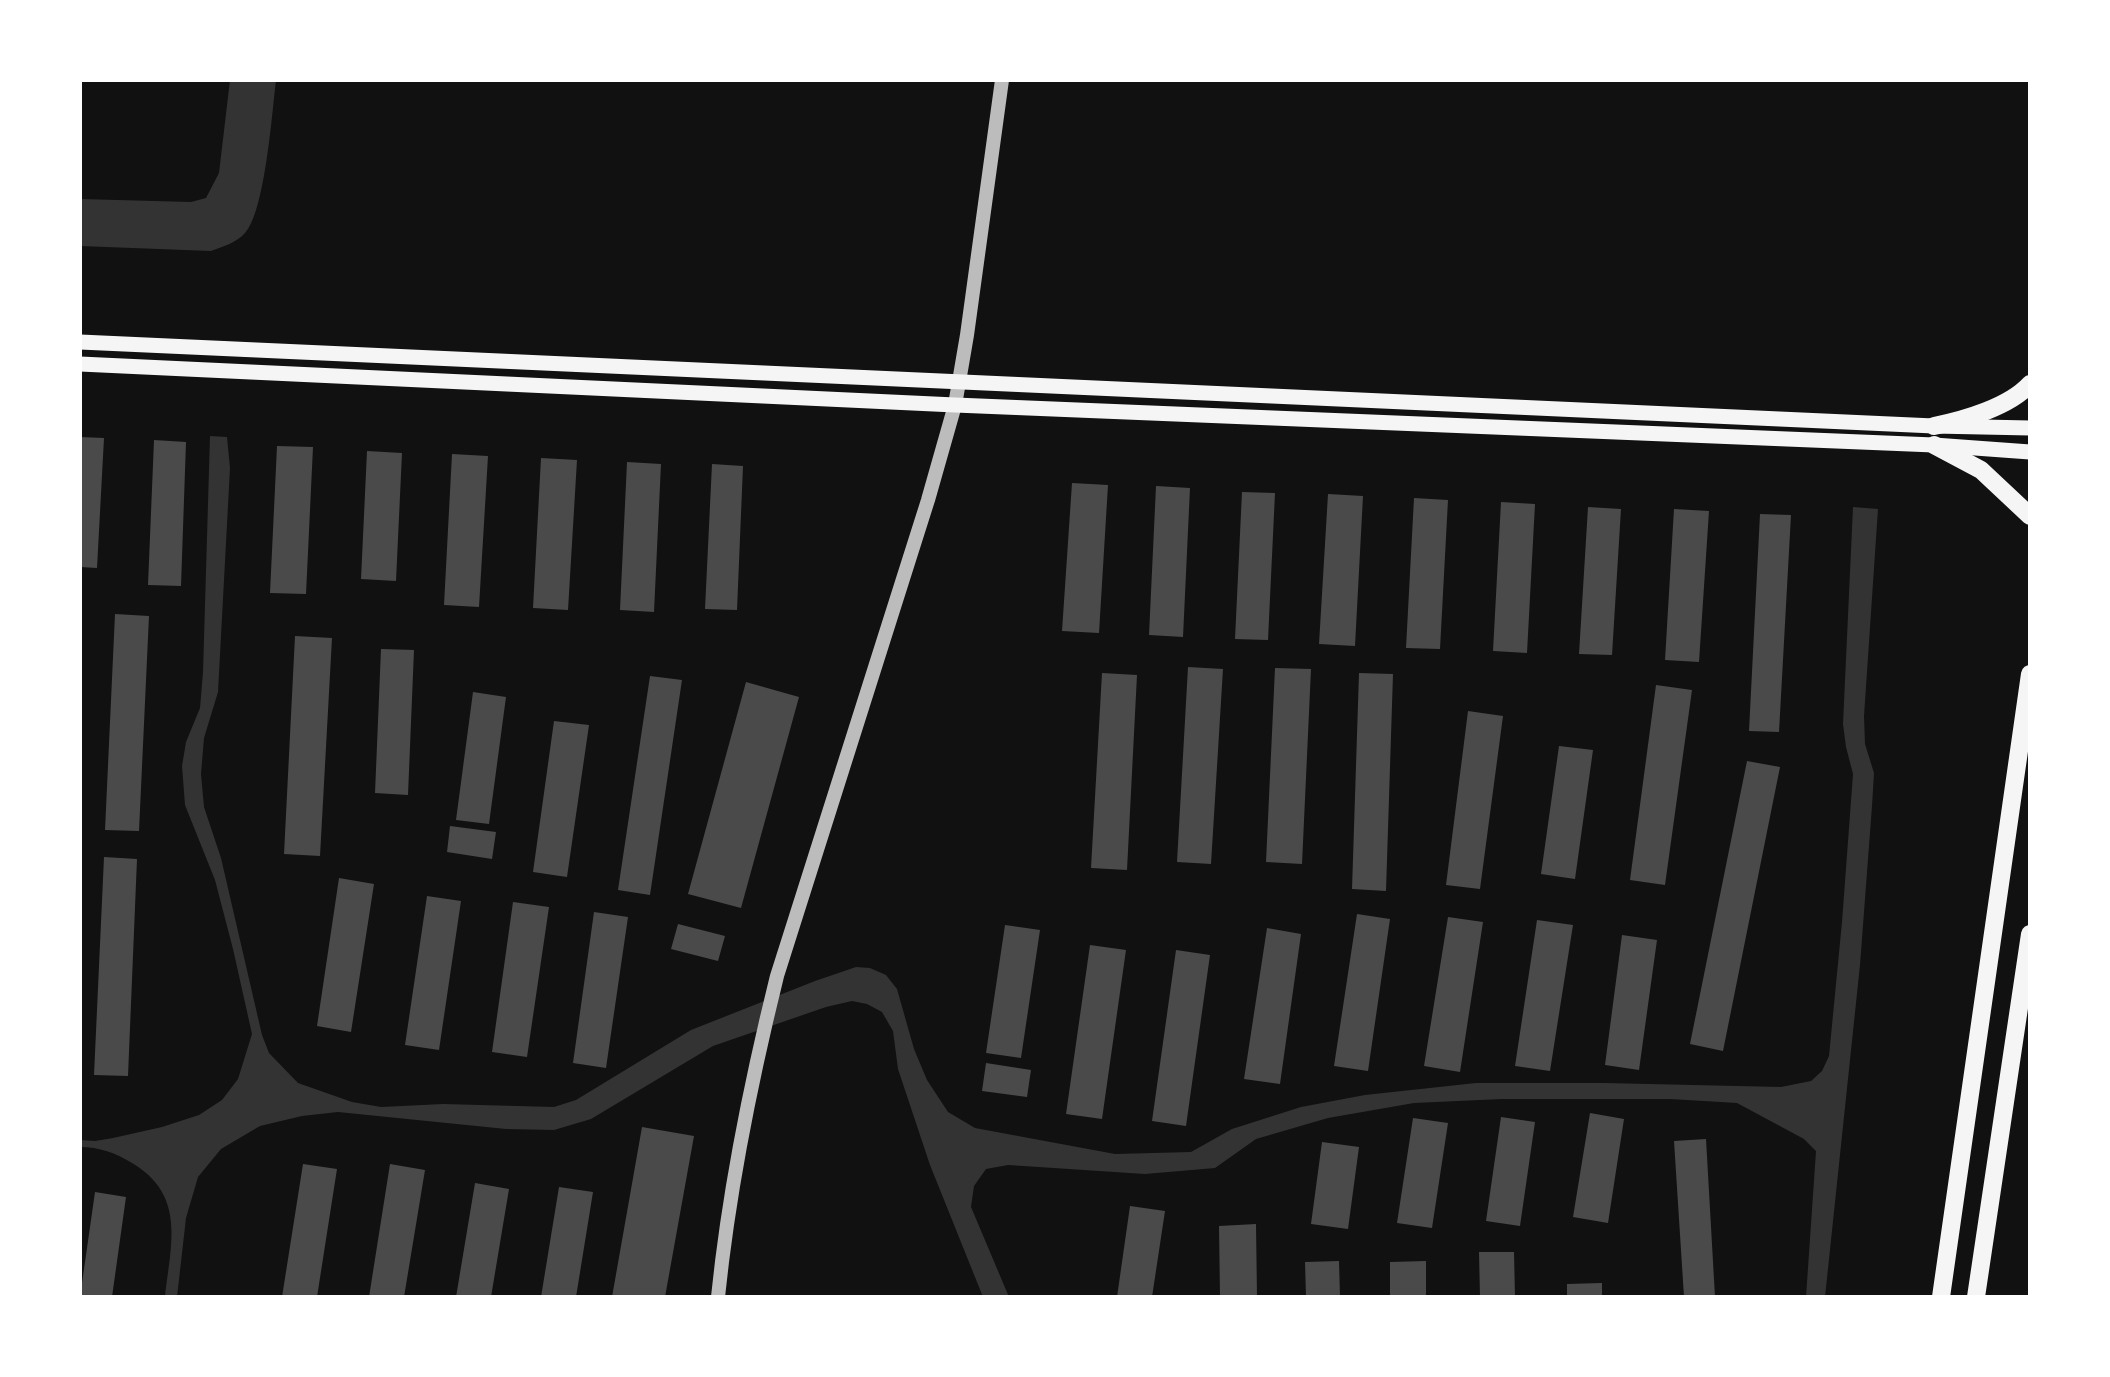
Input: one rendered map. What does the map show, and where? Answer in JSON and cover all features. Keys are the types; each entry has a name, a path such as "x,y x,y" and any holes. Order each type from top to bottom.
{"main road":[{"path":"80,342 960,382 1934,435 2030,452"},
{"path":"80,364 955,405 1934,435 2030,428"},
{"path":"1934,435 2021,394 2030,384"},
{"path":"1934,435 1982,470 2030,516"},
{"path":"1941,1297 2030,674"},
{"path":"1976,1297 2030,934"}],"street":[{"path":"718,1297 734,1181 777,976 955,405 1002,80"}],"shaded area":[{"path":"230,80 276,80 263,184 245,233 211,251 80,246 80,199 191,202 206,198 219,173"},
{"path":"210,436 227,437 230,468 218,692 204,738 201,774 204,807 221,858 262,1035 269,1053 298,1083 352,1102 381,1107 554,1107 576,1100 691,1030 815,981 856,967 870,968 886,975 897,989 914,1049 927,1080 948,1112 975,1128 1115,1154 1191,1152 1232,1129 1301,1107 1365,1095 1476,1083 1781,1087 1811,1081 1822,1071 1829,1056 1853,774 1843,724 1853,507 1878,509 1864,716 1865,744 1874,773 1872,806 1860,965 1825,1297 1806,1297 1816,1151 1804,1139 1737,1103 1502,1099 1414,1103 1328,1118 1256,1139 1215,1168 1145,1174 1008,1165 986,1169 974,1186 971,1207 1009,1297 983,1297 930,1165 898,1069 893,1031 882,1012 852,1001 713,1046 591,1119 554,1130 338,1112 260,1126 221,1149 198,1177 186,1218 177,1297 165,1297 171,1222 161,1190 132,1163 107,1151 80,1147 80,1140 113,1138 199,1115 222,1100 238,1079 252,1034 215,880 185,805 182,766 186,742 200,708"}],"building":[{"path":"80,437 104,438 97,568 80,567"},
{"path":"154,440 186,442 181,586 148,585"},
{"path":"277,446 313,447 306,594 270,593"},
{"path":"367,451 402,453 396,581 361,579"},
{"path":"452,454 488,456 479,607 444,605"},
{"path":"541,458 577,460 568,610 533,608"},
{"path":"627,462 661,464 654,612 620,610"},
{"path":"712,464 743,466 737,610 705,609"},
{"path":"1072,483 1108,485 1099,633 1062,631"},
{"path":"1156,486 1190,488 1183,637 1149,635"},
{"path":"1242,492 1275,493 1268,640 1235,639"},
{"path":"1328,494 1363,496 1355,646 1319,644"},
{"path":"1414,498 1448,500 1440,649 1406,648"},
{"path":"1501,502 1535,504 1527,653 1493,651"},
{"path":"1588,507 1621,509 1612,655 1579,654"},
{"path":"1674,509 1709,511 1699,662 1665,660"},
{"path":"1760,514 1791,515 1779,732 1749,731"},
{"path":"115,614 149,616 139,831 105,830"},
{"path":"295,636 332,638 320,856 284,854"},
{"path":"381,649 414,650 408,795 375,793"},
{"path":"1188,667 1223,669 1211,864 1177,862"},
{"path":"1275,668 1311,669 1302,864 1266,862"},
{"path":"1102,673 1137,675 1127,870 1091,868"},
{"path":"1359,673 1393,674 1386,891 1352,889"},
{"path":"650,676 682,680 650,895 618,890"},
{"path":"746,682 799,697 741,908 688,894"},
{"path":"1656,685 1692,690 1665,885 1630,880"},
{"path":"473,692 506,697 489,824 456,820"},
{"path":"1468,711 1503,716 1480,889 1446,885"},
{"path":"554,721 589,725 567,877 533,872"},
{"path":"1559,746 1593,750 1575,879 1541,874"},
{"path":"1747,761 1780,767 1723,1051 1690,1044"},
{"path":"450,826 496,832 492,859 447,852"},
{"path":"104,857 137,859 128,1076 94,1075"},
{"path":"339,878 374,884 351,1032 317,1026"},
{"path":"427,896 461,901 439,1050 405,1045"},
{"path":"513,902 549,907 527,1057 492,1052"},
{"path":"594,912 628,917 606,1068 573,1063"},
{"path":"1357,914 1390,919 1368,1071 1334,1066"},
{"path":"1448,917 1483,922 1460,1072 1424,1066"},
{"path":"1537,920 1573,925 1550,1071 1515,1066"},
{"path":"678,924 725,936 718,961 671,949"},
{"path":"1005,925 1040,930 1021,1058 986,1053"},
{"path":"1267,928 1301,934 1280,1084 1244,1079"},
{"path":"1622,935 1657,940 1639,1070 1605,1065"},
{"path":"1090,945 1126,950 1102,1119 1066,1114"},
{"path":"1176,950 1210,955 1186,1126 1152,1121"},
{"path":"986,1063 1031,1070 1027,1097 982,1091"},
{"path":"1590,1113 1624,1119 1608,1223 1573,1217"},
{"path":"1501,1117 1535,1122 1520,1226 1486,1221"},
{"path":"1413,1118 1448,1123 1432,1228 1397,1223"},
{"path":"642,1127 694,1136 665,1297 612,1297"},
{"path":"1706,1139 1715,1297 1684,1297 1674,1141"},
{"path":"1322,1142 1359,1147 1348,1229 1311,1224"},
{"path":"303,1164 337,1169 317,1297 282,1297"},
{"path":"390,1164 425,1170 404,1297 369,1297"},
{"path":"475,1183 509,1189 491,1297 456,1297"},
{"path":"559,1187 593,1192 576,1297 541,1297"},
{"path":"95,1192 126,1197 112,1297 80,1297"},
{"path":"1130,1206 1165,1211 1152,1297 1117,1297"},
{"path":"1256,1224 1257,1297 1220,1297 1219,1226"},
{"path":"1479,1252 1514,1252 1515,1297 1480,1297"},
{"path":"1339,1261 1340,1297 1306,1297 1305,1262"},
{"path":"1426,1261 1426,1297 1390,1297 1390,1262"},
{"path":"1602,1283 1602,1297 1567,1297 1567,1284"}]}
